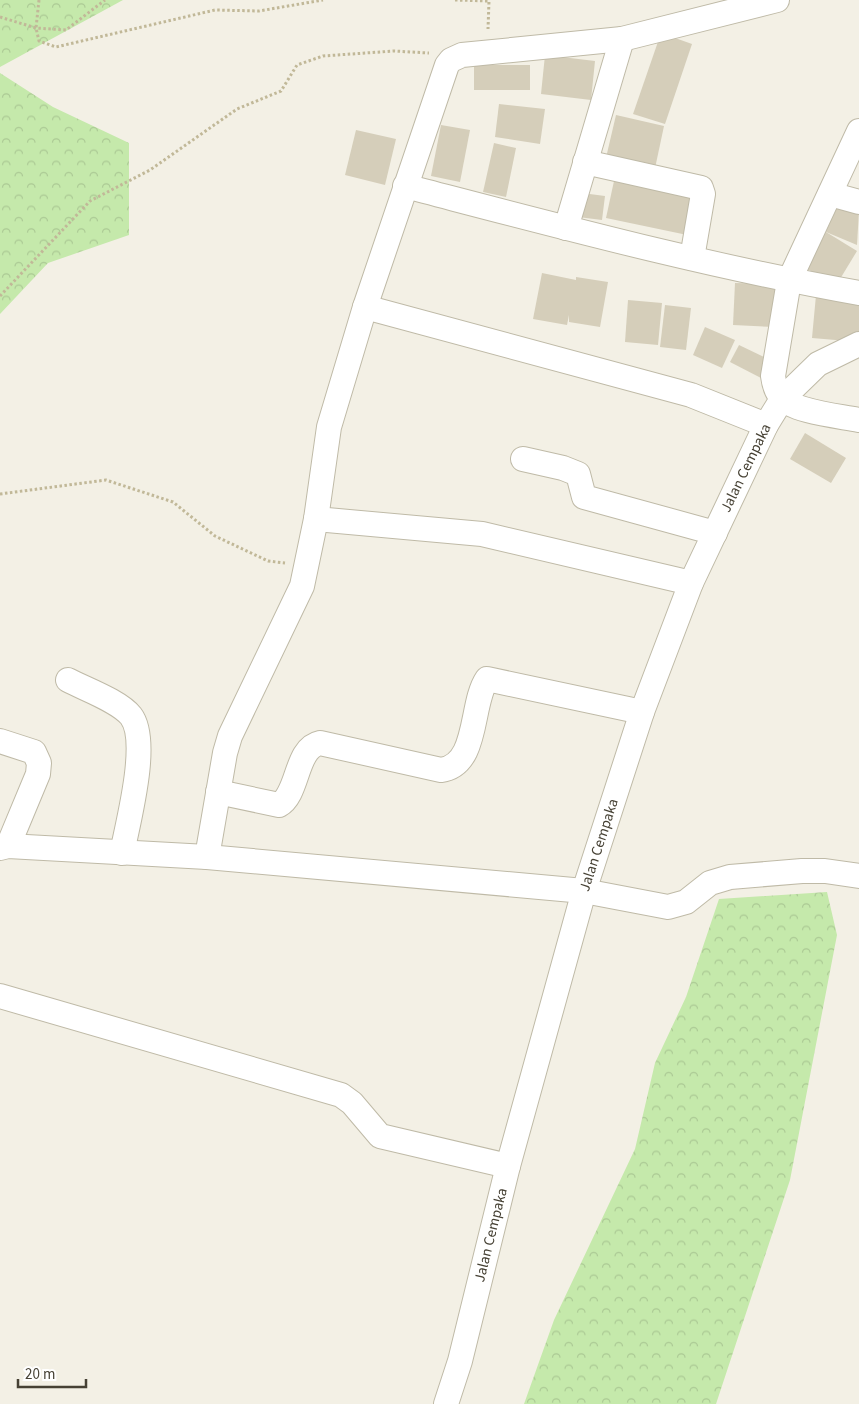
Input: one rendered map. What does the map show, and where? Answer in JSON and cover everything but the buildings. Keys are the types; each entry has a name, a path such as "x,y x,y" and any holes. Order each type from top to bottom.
{"street":[{"path":"206,857 224,753 230,736 302,586 308,566 316,520 329,427 365,306 447,65 451,60 462,55 622,40 777,0"},
{"path":"566,228 622,40"},
{"path":"859,131 789,281 773,376 774,384 782,399 797,407 859,420"},
{"path":"585,162 701,188 703,194 692,258"},
{"path":"405,186 566,228 789,281 859,293"},
{"path":"830,194 859,202"},
{"path":"365,306 691,395 766,425"},
{"name":"Jalan Cempaka","path":"446,1404 460,1360 508,1166 584,891 642,712 691,583 766,425 782,399 818,364 859,344"},
{"path":"523,460 563,468 578,474 584,497 715,533"},
{"path":"316,520 482,534 691,583"},
{"path":"218,792 279,805 287,797 308,750 314,744 320,743 441,770 447,769 463,758 487,679 642,712"},
{"path":"68,680 119,706 132,717 138,736 139,757 122,852"},
{"path":"0,741 34,752 39,764 38,774 4,847 206,857 584,891 668,906 686,902 710,883 730,877 802,870 859,876"},
{"path":"0,996 340,1096 352,1103 380,1136 508,1166"}],"path":[{"path":"39,0 36,28 39,41 56,46 215,10 259,11 323,0"},
{"path":"0,17 36,28 66,30 105,0"},
{"path":"455,0 489,1 488,53"},
{"path":"0,296 90,201 150,170 238,109 281,91 297,65 323,56 386,52 462,55"},
{"path":"0,494 106,480 173,502 214,536 268,561 308,566"}],"green space":[{"path":"0,0 123,0 0,67"},
{"path":"0,73 53,107 129,143 129,235 48,263 0,314"},
{"path":"827,892 837,935 790,1180 716,1404 524,1404 554,1320 635,1149 655,1063 686,997 719,899"}]}
